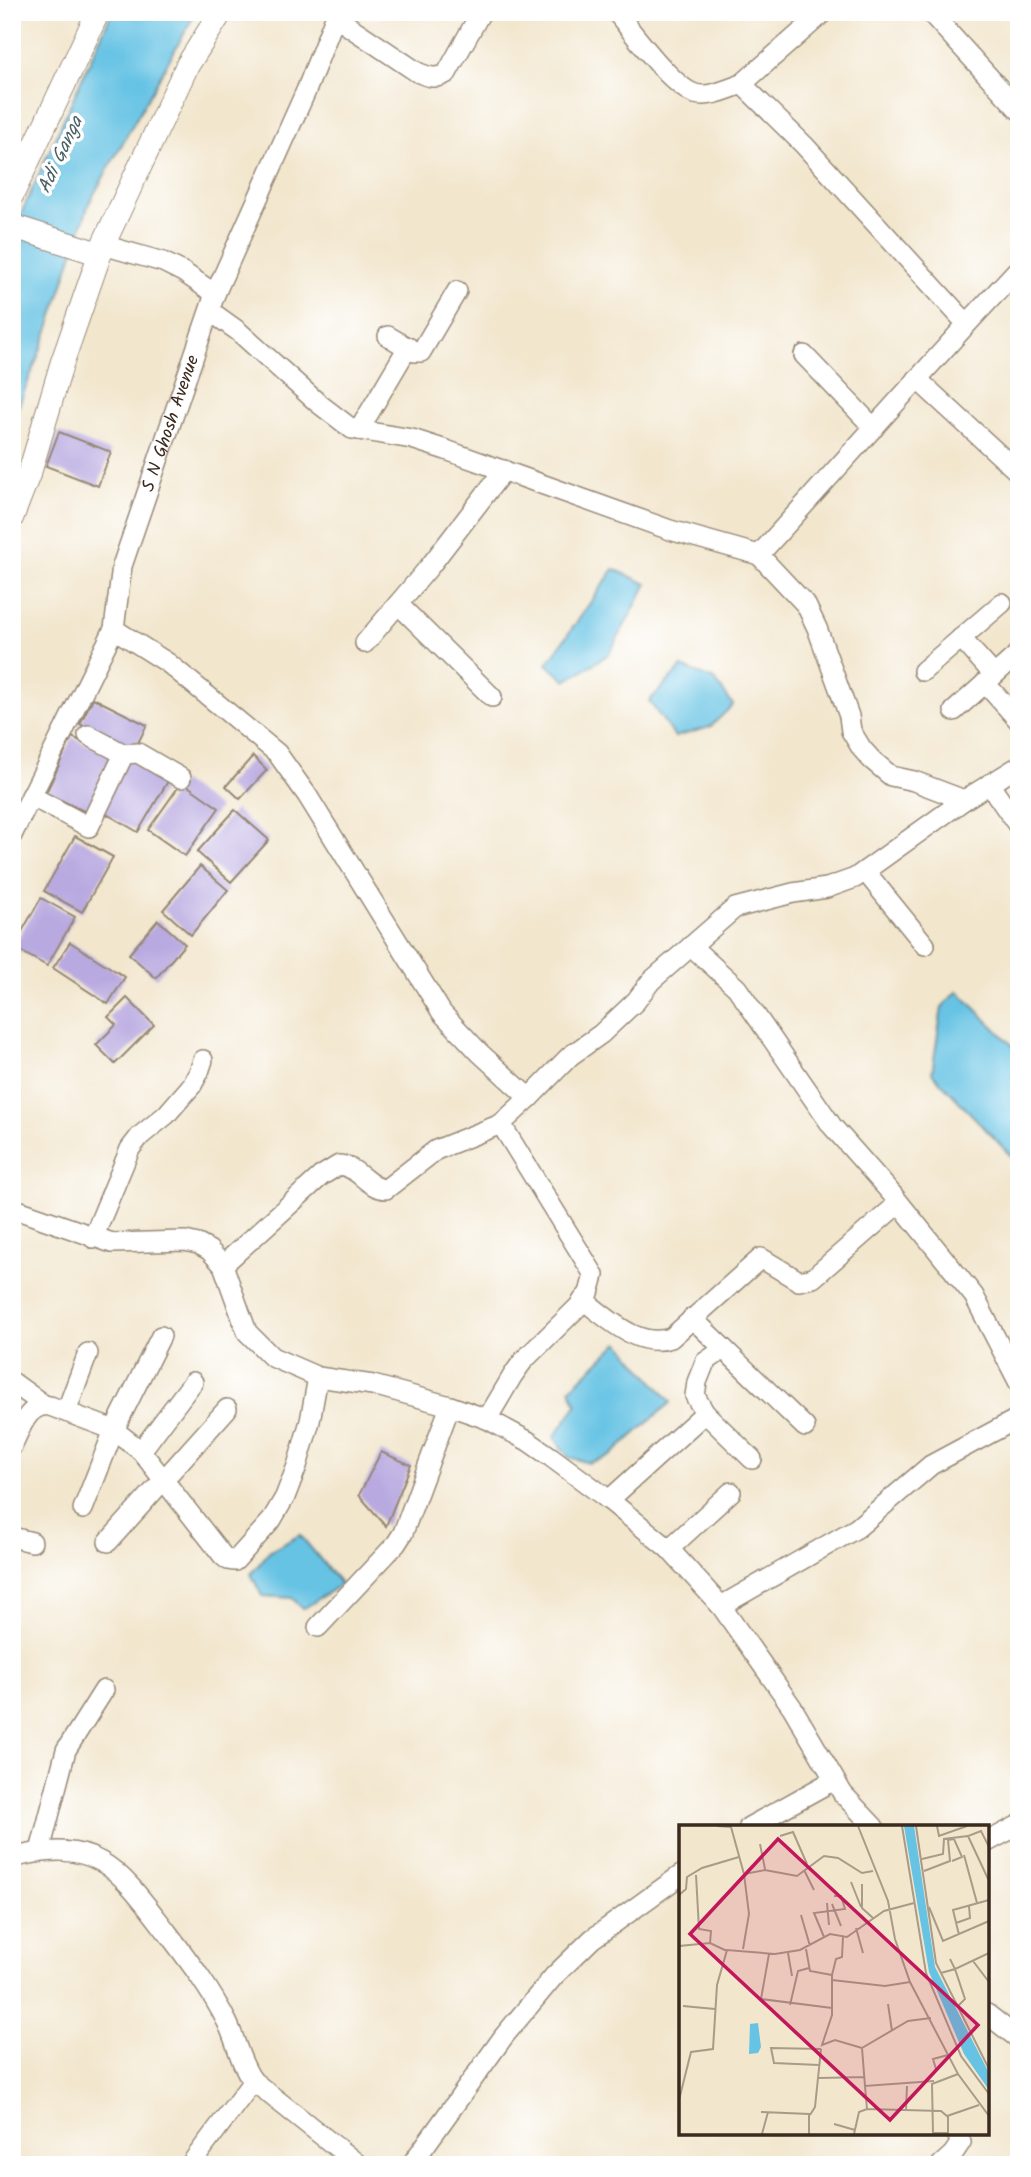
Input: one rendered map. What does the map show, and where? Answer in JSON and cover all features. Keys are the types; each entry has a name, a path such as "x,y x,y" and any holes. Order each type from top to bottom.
{"main road":[{"path":"12,195 98,12"},
{"path":"12,517 32,468 62,363 101,249 182,76 221,12"},
{"path":"14,226 72,246 101,249"}],"street":[{"path":"336,15 417,72 431,78 440,78 447,73 481,12"},
{"path":"616,12 671,78 694,94 709,94 742,85 824,12"},
{"path":"930,12 1019,110"},
{"name":"S N Ghosh Avenue","path":"12,835 114,629 122,566 213,302 306,91 336,15"},
{"path":"742,85 804,145 967,324"},
{"path":"101,249 163,262 183,272 238,331 318,403 352,429 412,439 670,530 759,555 806,605 849,716 851,731 862,749 891,776 914,781 964,800"},
{"path":"759,555 1019,268"},
{"path":"388,336 418,353 423,350 457,291"},
{"path":"359,430 408,347"},
{"path":"804,355 874,428"},
{"path":"917,379 1019,473"},
{"path":"365,643 504,470"},
{"path":"923,671 1002,603"},
{"path":"398,604 492,697"},
{"path":"114,629 167,663 277,753 307,795 442,1013 529,1098"},
{"path":"961,638 1019,721"},
{"path":"954,711 1019,653"},
{"path":"88,736 124,754 138,753 181,778"},
{"path":"31,796 89,827 124,754"},
{"path":"223,1265 321,1176 338,1164 353,1168 378,1188 386,1189 436,1150 501,1124 570,1056 601,1034 636,1001 652,981 735,908 793,893 827,888 855,878 964,800 1019,766"},
{"path":"989,784 1019,827"},
{"path":"865,871 925,945"},
{"path":"691,946 737,988 832,1126 974,1296 1019,1383"},
{"path":"93,1238 130,1149 140,1136 166,1115 192,1085 203,1060"},
{"path":"487,1419 504,1387 523,1361 589,1293 594,1275 501,1124"},
{"path":"583,1300 634,1337 659,1342 671,1338 761,1258 799,1281 813,1278 899,1203"},
{"path":"12,1208 93,1238 121,1244 185,1241 198,1244 209,1250 223,1265 243,1323 256,1343 279,1361 318,1377 373,1385 450,1406 487,1419 528,1441 609,1500 669,1549 721,1606 792,1707 834,1780 853,1806 872,1825"},
{"path":"692,1318 805,1427"},
{"path":"83,1509 114,1430 161,1336"},
{"path":"724,1349 705,1363 697,1382 695,1396 705,1413 752,1459"},
{"path":"66,1412 88,1353"},
{"path":"12,1381 44,1405 114,1430 141,1451 225,1558 233,1562 271,1521 285,1497 303,1444 318,1377"},
{"path":"141,1451 193,1382"},
{"path":"12,1446 32,1410 44,1405"},
{"path":"318,1627 396,1544 403,1533 450,1406"},
{"path":"108,1542 227,1409"},
{"path":"609,1500 705,1413"},
{"path":"721,1606 857,1528 930,1465 1017,1423"},
{"path":"669,1549 731,1492"},
{"path":"12,1537 32,1542"},
{"path":"40,1851 66,1750 104,1690"},
{"path":"753,1825 834,1780"},
{"path":"989,1841 1019,1825"},
{"path":"12,1858 40,1851 60,1850 89,1856 128,1882 199,1975 227,2022 242,2064 253,2081 359,2165"},
{"path":"411,2165 504,2036 554,1976 592,1940 679,1875"},
{"path":"989,2016 1019,2039"},
{"path":"190,2165 253,2081"},
{"path":"941,2165 959,2147 957,2135"}],"water":[{"name":"Adi Ganga","path":"112,12 196,12 89,203 49,328 12,423 12,234"},
{"path":"614,569 647,584 609,654 566,681 547,664"},
{"path":"682,667 715,680 733,705 710,727 675,737 649,701"},
{"path":"958,991 1019,1052 1019,1158 1013,1158 932,1073 942,1007"},
{"path":"619,1342 671,1402 610,1456 589,1463 568,1457 554,1437 577,1405 570,1389"},
{"path":"300,1535 341,1584 303,1609 292,1598 262,1596 251,1574 270,1551"}],"building":[{"path":"59,432 111,452 98,486 46,466"},
{"path":"93,698 147,725 134,751 80,724"},
{"path":"72,737 112,756 86,812 46,793"},
{"path":"253,756 267,770 240,799 226,786"},
{"path":"128,757 168,781 138,832 98,809"},
{"path":"182,782 219,808 185,856 148,830"},
{"path":"235,810 269,840 231,882 197,852"},
{"path":"75,836 113,857 82,912 44,891"},
{"path":"200,866 228,890 191,935 163,910"},
{"path":"41,898 75,917 47,966 13,947"},
{"path":"158,920 185,944 156,978 129,954"},
{"path":"70,942 125,977 108,1004 53,968"},
{"path":"127,998 154,1025 115,1064 96,1045 116,1025 108,1017"},
{"path":"381,1452 411,1465 386,1526 359,1495"}]}
